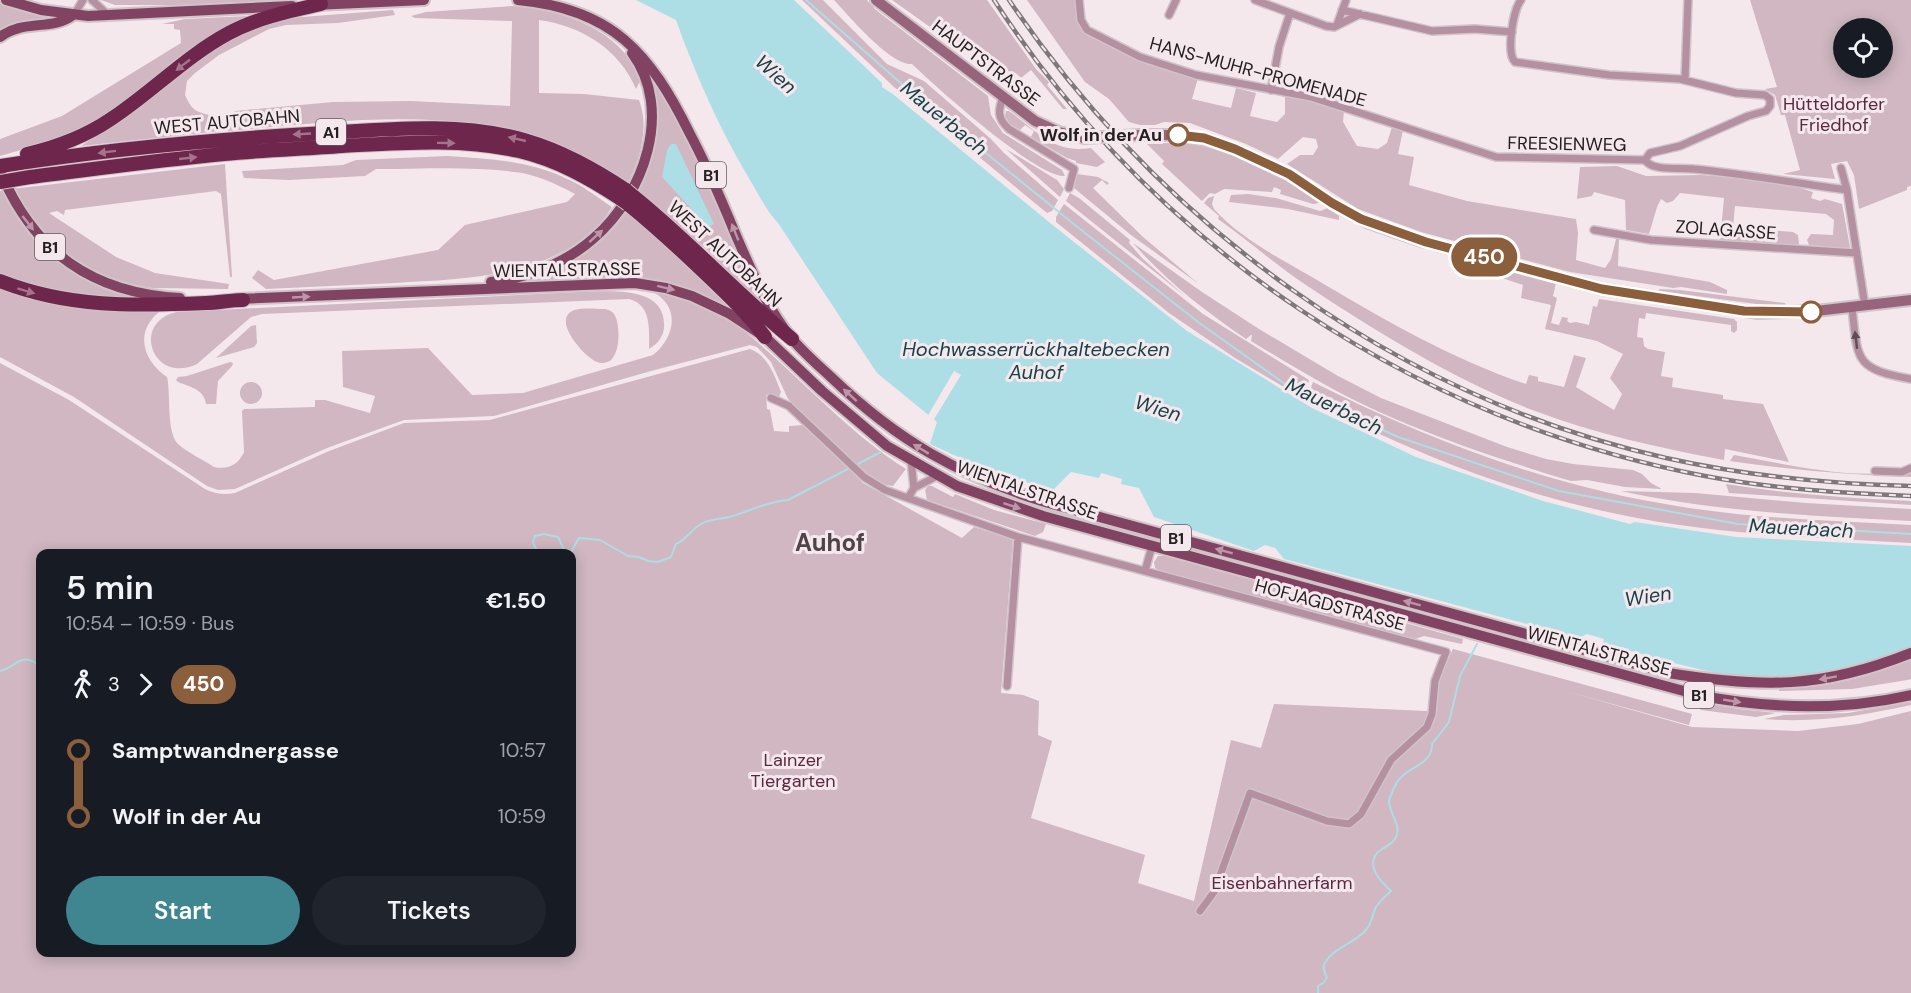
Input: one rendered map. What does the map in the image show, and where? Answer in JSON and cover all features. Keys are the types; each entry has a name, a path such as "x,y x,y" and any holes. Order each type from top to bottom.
{"highway":[{"path":"0,159 23,159 97,128 122,112 202,50 231,32 253,22 321,4"},
{"name":"WEST AUTOBAHN","path":"0,166 23,159 146,147 262,136 386,129 446,129 489,133 523,140 559,152 592,168 627,197 742,309 765,337"},
{"name":"WEST AUTOBAHN","path":"0,182 226,153 446,143 487,145 519,151 554,162 587,177 627,197 670,226 792,339"},
{"path":"0,281 52,298 102,304 146,306 243,300"}],"main road":[{"path":"6,0 24,6 74,15 110,16 424,0"},
{"name":"WIENTALSTRASSE","path":"518,0 562,7 585,15 607,27 638,51 664,85 714,180 750,268 765,297 792,339 880,421 921,449 975,477 1056,505 1668,673 1732,682 1773,684 1813,681 1884,664 1911,653"},
{"name":"HAUPTSTRASSE","path":"876,0 1002,97 1050,129 1084,138 1186,135 1223,144 1289,174 1342,209 1369,223 1418,240 1602,289 1733,310 1767,313 1852,308"},
{"path":"0,37 21,27 56,23 74,15"},
{"path":"445,291 517,278 545,269 572,255 605,227 633,188 648,149 651,98 647,81 638,62 607,27"},
{"name":"WIENTALSTRASSE","path":"0,171 15,204 36,233 64,260 94,279 111,286 145,295 243,300 617,284 651,285 692,296 711,304 765,337 862,426 911,461 957,486 1008,505 1675,689 1749,704 1824,707 1871,703 1911,695"},
{"path":"1852,308 1911,300"}],"street":[{"path":"74,15 82,0"},
{"path":"92,0 110,16"},
{"name":"HANS-MUHR-PROMENADE","path":"1080,0 1081,20 1087,30 1140,57 1196,75 1311,97 1489,155"},
{"path":"1169,15 1176,0"},
{"path":"1255,0 1326,26 1337,25 1360,14"},
{"path":"1337,25 1347,0"},
{"path":"1684,80 1688,0"},
{"path":"1517,2 1511,56 1516,62 1609,75 1684,80 1736,93 1765,95 1770,99 1770,106 1766,111 1748,116 1680,146 1650,153 1645,160 1648,164 1774,178 1847,190"},
{"path":"1342,10 1432,31 1492,29 1512,32"},
{"path":"1271,90 1279,47 1290,13"},
{"path":"1002,97 998,110 1001,121 1009,129 1074,169 1069,188"},
{"name":"FREESIENWEG","path":"1489,155 1503,158 1645,160"},
{"path":"1840,168 1847,190 1865,306"},
{"name":"ZOLAGASSE","path":"1594,230 1651,240 1857,253"},
{"path":"1852,308 1857,349 1862,361 1885,373 1911,379"},
{"name":"HOFJAGDSTRASSE","path":"771,398 789,406 864,477 908,498 1018,537 1446,652 1435,681 1432,714 1427,727 1391,760 1361,814 1349,824 1327,821 1250,793 1214,892 1200,911"},
{"path":"911,461 914,489"},
{"path":"1875,471 1902,472 1911,468"},
{"path":"908,498 914,489 937,476"},
{"path":"1007,686 1018,537"},
{"path":"1145,571 1152,546"}],"green space":[{"path":"101,0 295,0 299,1 115,5"},
{"path":"802,0 823,0 887,64 924,81 1058,200 1052,211 1047,213 894,87"},
{"path":"834,0 867,0 876,10 988,96 991,115 1003,133 1062,170 1065,176 1051,173 1011,148 912,64 893,57 882,49"},
{"path":"892,0 987,0 1036,69 1049,82 1047,85 1067,109 1063,109 1031,70 1021,78 1016,73 1004,70 963,44 930,27"},
{"path":"1027,0 1075,0 1077,21 1084,33 1116,50 1162,68 1198,78 1192,99 1231,108 1236,88 1256,93 1250,116 1277,122 1285,114 1285,96 1308,99 1344,111 1343,122 1357,146 1378,149 1387,143 1392,127 1403,130 1398,154 1414,157 1409,185 1467,201 1576,219 1578,233 1576,260 1605,268 1611,259 1616,239 1619,239 1618,266 1710,282 1727,290 1727,294 1570,272 1421,232 1358,209 1287,164 1300,155 1313,155 1318,147 1316,139 1303,137 1278,159 1190,123 1164,122 1155,125 1140,125 1129,122 1109,99 1085,82"},
{"name":"Hütteldorfer Friedhof","path":"1750,0 1911,0 1911,186 1907,187 1907,190 1859,209 1854,175 1847,161 1831,164 1835,179 1783,174 1800,170 1785,115 1781,115 1775,95 1765,89 1777,87"},
{"path":"0,2 55,18 21,22 0,29"},
{"path":"513,6 551,12 588,25 619,47 631,61 641,79 636,89 620,62 597,42 570,28 539,20 539,93 584,94 639,100 643,122 642,144 627,185 481,125 450,121 386,119 228,131 228,118 235,111 333,102 411,101 510,106 512,21 411,16 426,12"},
{"path":"393,10 395,15 338,23 286,25 269,29 219,55 187,81 185,95 195,110 212,116 218,121 221,131 81,146 214,48 252,27 289,18"},
{"path":"249,16 120,107 70,136 0,156 0,139 62,116 181,43 180,30 174,29 174,24 162,24 185,19"},
{"path":"657,82 709,185 745,272 764,305 762,307 708,251 637,192 645,168 650,139 653,110 652,85"},
{"path":"1006,111 1009,111 1037,133 1056,144 1067,148 1091,148 1105,162 1097,167 1076,163 1031,137 1034,131 1025,125 1020,130 1010,124 1005,116"},
{"path":"1147,144 1192,144 1229,154 1277,176 1319,203 1313,204 1280,194 1281,190 1274,187 1272,192 1224,189 1215,194 1210,193 1202,201 1162,164 1164,161"},
{"path":"1006,149 1057,180 1064,189 1060,197"},
{"path":"447,156 507,161 537,167 571,181 612,207 598,227 574,245 551,258 501,273 448,280 266,289 252,278 258,270 274,280 438,250 465,225 567,202 575,194 538,177 498,170 376,169 365,176 289,180 244,178 242,171 343,165 356,160"},
{"path":"225,164 232,277 230,277 221,194 216,191 65,210 64,215 57,211 49,213 116,257 155,273 229,284 228,289 152,288 105,279 89,272 44,236 12,189"},
{"path":"1617,166 1646,176 1700,175 1743,178 1784,183 1813,192 1811,198 1842,204 1850,247 1848,249 1809,245 1807,240 1811,234 1833,235 1834,220 1826,214 1735,206 1733,227 1793,232 1798,235 1799,244 1796,246 1720,241 1724,198 1680,193 1673,201 1667,203 1661,199 1649,234 1626,230 1625,200 1594,192 1592,196 1577,199 1580,167"},
{"path":"1077,174 1098,177 1109,183 1107,185 1102,180 1093,188 1143,237 1199,284 1131,235 1074,188"},
{"path":"0,191 3,191 18,219 32,238 58,263 88,281 139,299 92,298 54,292 0,275"},
{"path":"1070,193 1130,240 1129,243 1143,259 1186,297 1066,201"},
{"path":"1248,194 1276,198 1320,211 1328,208 1339,216 1339,220 1288,209 1229,202 1231,195"},
{"path":"1214,196 1212,204 1214,209 1260,247 1390,322 1444,350 1498,374 1526,384 1529,375 1538,377 1538,381 1564,387 1574,355 1586,358 1576,387 1614,410 1622,394 1610,378 1623,354 1597,341 1545,329 1551,305 1521,298 1523,285 1478,270 1464,268 1470,260 1556,283 1553,296 1557,298 1551,323 1559,325 1562,317 1568,318 1567,321 1570,323 1589,325 1593,306 1597,307 1599,299 1734,319 1737,322 1737,330 1734,333 1731,331 1731,325 1646,313 1645,319 1639,318 1637,337 1643,338 1644,346 1648,349 1665,352 1661,376 1673,378 1672,387 1723,395 1723,399 1763,404 1789,462 1725,449 1724,460 1676,451 1581,427 1505,399 1447,371 1391,339 1297,279 1218,219 1219,216 1204,203 1208,198"},
{"path":"1064,204 1203,314 1309,380 1304,399 1235,358 1169,313 1056,222 1056,217"},
{"path":"625,210 631,213 731,309 686,289 516,283 603,234 611,228"},
{"path":"1133,243 1259,329 1338,376 1381,398 1507,447 1546,459 1633,470 1662,489 1625,487 1587,480 1571,481 1459,444 1374,410 1320,382 1251,341 1252,335 1246,339 1186,294 1158,270"},
{"path":"0,287 163,309 148,326 144,344 151,362 167,377 170,421 174,438 182,447 214,467 232,466 244,452 242,411 244,409 315,407 315,400 325,400 370,413 375,396 343,387 342,351 428,348 472,395 523,393 653,355 666,340 672,324 669,307 655,293 656,290 701,306 743,330 842,420 906,469 893,486 880,484 868,475 788,399 771,362 757,347 750,345 494,416 404,420 327,448 235,489 218,490 207,486 74,397 0,357"},
{"path":"1659,289 1785,303 1786,305 1765,306 1659,291"},
{"path":"578,292 630,293 654,302 661,310 664,323 661,338 649,349 648,319 642,307 629,299 262,314 251,317 197,364 183,368 171,367 162,362 151,345 151,335 155,325 166,316 177,312"},
{"path":"605,309 615,316 618,341 613,357 610,361 602,363 592,359 579,347 568,331 566,323 567,316 572,311"},
{"path":"256,325 257,343 254,347 216,358 251,326"},
{"name":"Lainzer Tiergarten","path":"750,349 756,352 770,367 781,392 779,397 766,395 767,409 770,410 774,431 789,432 789,426 804,425 863,483 962,538 974,527 1013,539 1001,693 1023,695 1039,701 1038,735 1052,741 1031,818 1145,855 1138,883 1194,901 1231,740 1261,748 1274,704 1426,711 1437,714 1438,680 1453,649 1692,714 1689,725 1565,691 1692,727 1798,731 1858,724 1911,711 1911,993 0,993 0,363 69,400 205,489 220,494 235,493 329,451 404,423 490,420"},
{"path":"233,363 232,366 218,381 216,404 206,404 199,392 176,380 178,377"},
{"path":"251,382 259,385 262,393 259,401 251,404 243,401 240,393 243,385"},
{"path":"1313,382 1449,443 1543,476 1591,489 1640,500 1717,512 1911,525 1911,543 1690,527 1570,503 1522,490 1453,465 1322,408 1307,400"},
{"path":"1734,455 1845,473 1889,473 1911,470 1911,477 1820,472 1730,461"},
{"path":"1726,484 1818,495 1911,501 1911,505 1729,493"},
{"path":"928,486 953,497 955,494 994,510 1046,524 1043,532 1035,536 927,500 925,490"},
{"path":"1621,491 1695,493 1911,509 1911,521 1801,515 1729,508"},
{"path":"1158,556 1165,556 1463,639 1462,644 1424,636 1409,641 1349,622 1162,572 1155,568 1154,562"},
{"path":"1911,659 1911,679 1907,680 1852,689 1779,691 1779,689 1813,687 1846,681 1879,672"},
{"path":"1688,699 1738,709 1776,713 1756,717 1701,710"},
{"path":"1911,702 1911,705 1838,718 1764,719 1784,715 1848,713"}],"water":[{"name":"Hochwasserrückhaltebecken Auhof","path":"636,0 794,0 882,83 882,87 1187,331 1312,408 1416,457 1543,501 1630,524 1635,522 1736,537 1911,546 1911,648 1861,666 1810,677 1758,678 1705,670 1603,643 1604,639 1587,634 1579,638 1284,559 1275,548 1265,545 1254,551 1154,517 1139,488 1121,484 1122,479 1101,473 1099,478 1071,472 1052,491 969,462 930,444 937,422 877,373 763,202 719,122 700,82 676,20"},
{"path":"671,144 676,144 714,224 708,227 662,177 667,150"}],"pier":[{"path":"954,371 961,375 933,421 927,417"}],"waterway":[{"name":"Mauerbach","path":"806,0 919,99 1075,225 1198,322 1285,384 1398,437 1559,491 1738,524 1911,534"},
{"path":"573,549 579,538 600,540 628,556 658,562 671,557 676,544 704,522 736,515 773,502 788,500 881,452"},
{"path":"536,549 533,542 535,536 544,534 558,537 564,549"},
{"path":"1318,993 1318,986 1327,978 1324,968 1326,961 1334,952 1366,930 1376,906 1391,891 1376,873 1373,863 1378,852 1396,837 1397,828 1390,806 1390,797 1400,778 1428,757 1432,744 1449,722 1460,676 1477,644"},
{"path":"0,671 24,660 36,663"}],"railway":[{"path":"994,0 1059,89 1132,171 1213,245 1301,310 1395,366 1494,413 1598,450 1705,476 1756,484 1808,490 1911,496"},
{"path":"1009,0 1070,82 1139,159 1214,229 1294,291 1381,346 1472,393 1567,430 1666,458 1727,470 1788,478 1911,486"}],"bus line":[{"name":"450","path":"1178,135 1204,138 1235,149 1289,174 1332,203 1361,219 1426,242 1602,289 1744,311 1811,312"}],"place":[{"name":"Wolf in der Au","path":"1178,135"}],"district":[{"name":"Auhof","path":"830,542"}],"water label":[{"name":"Wien","path":"776,74"},
{"name":"Wien","path":"1158,408"},
{"name":"Wien","path":"1648,596"}],"park label":[{"name":"Eisenbahnerfarm","path":"1282,883"}]}
